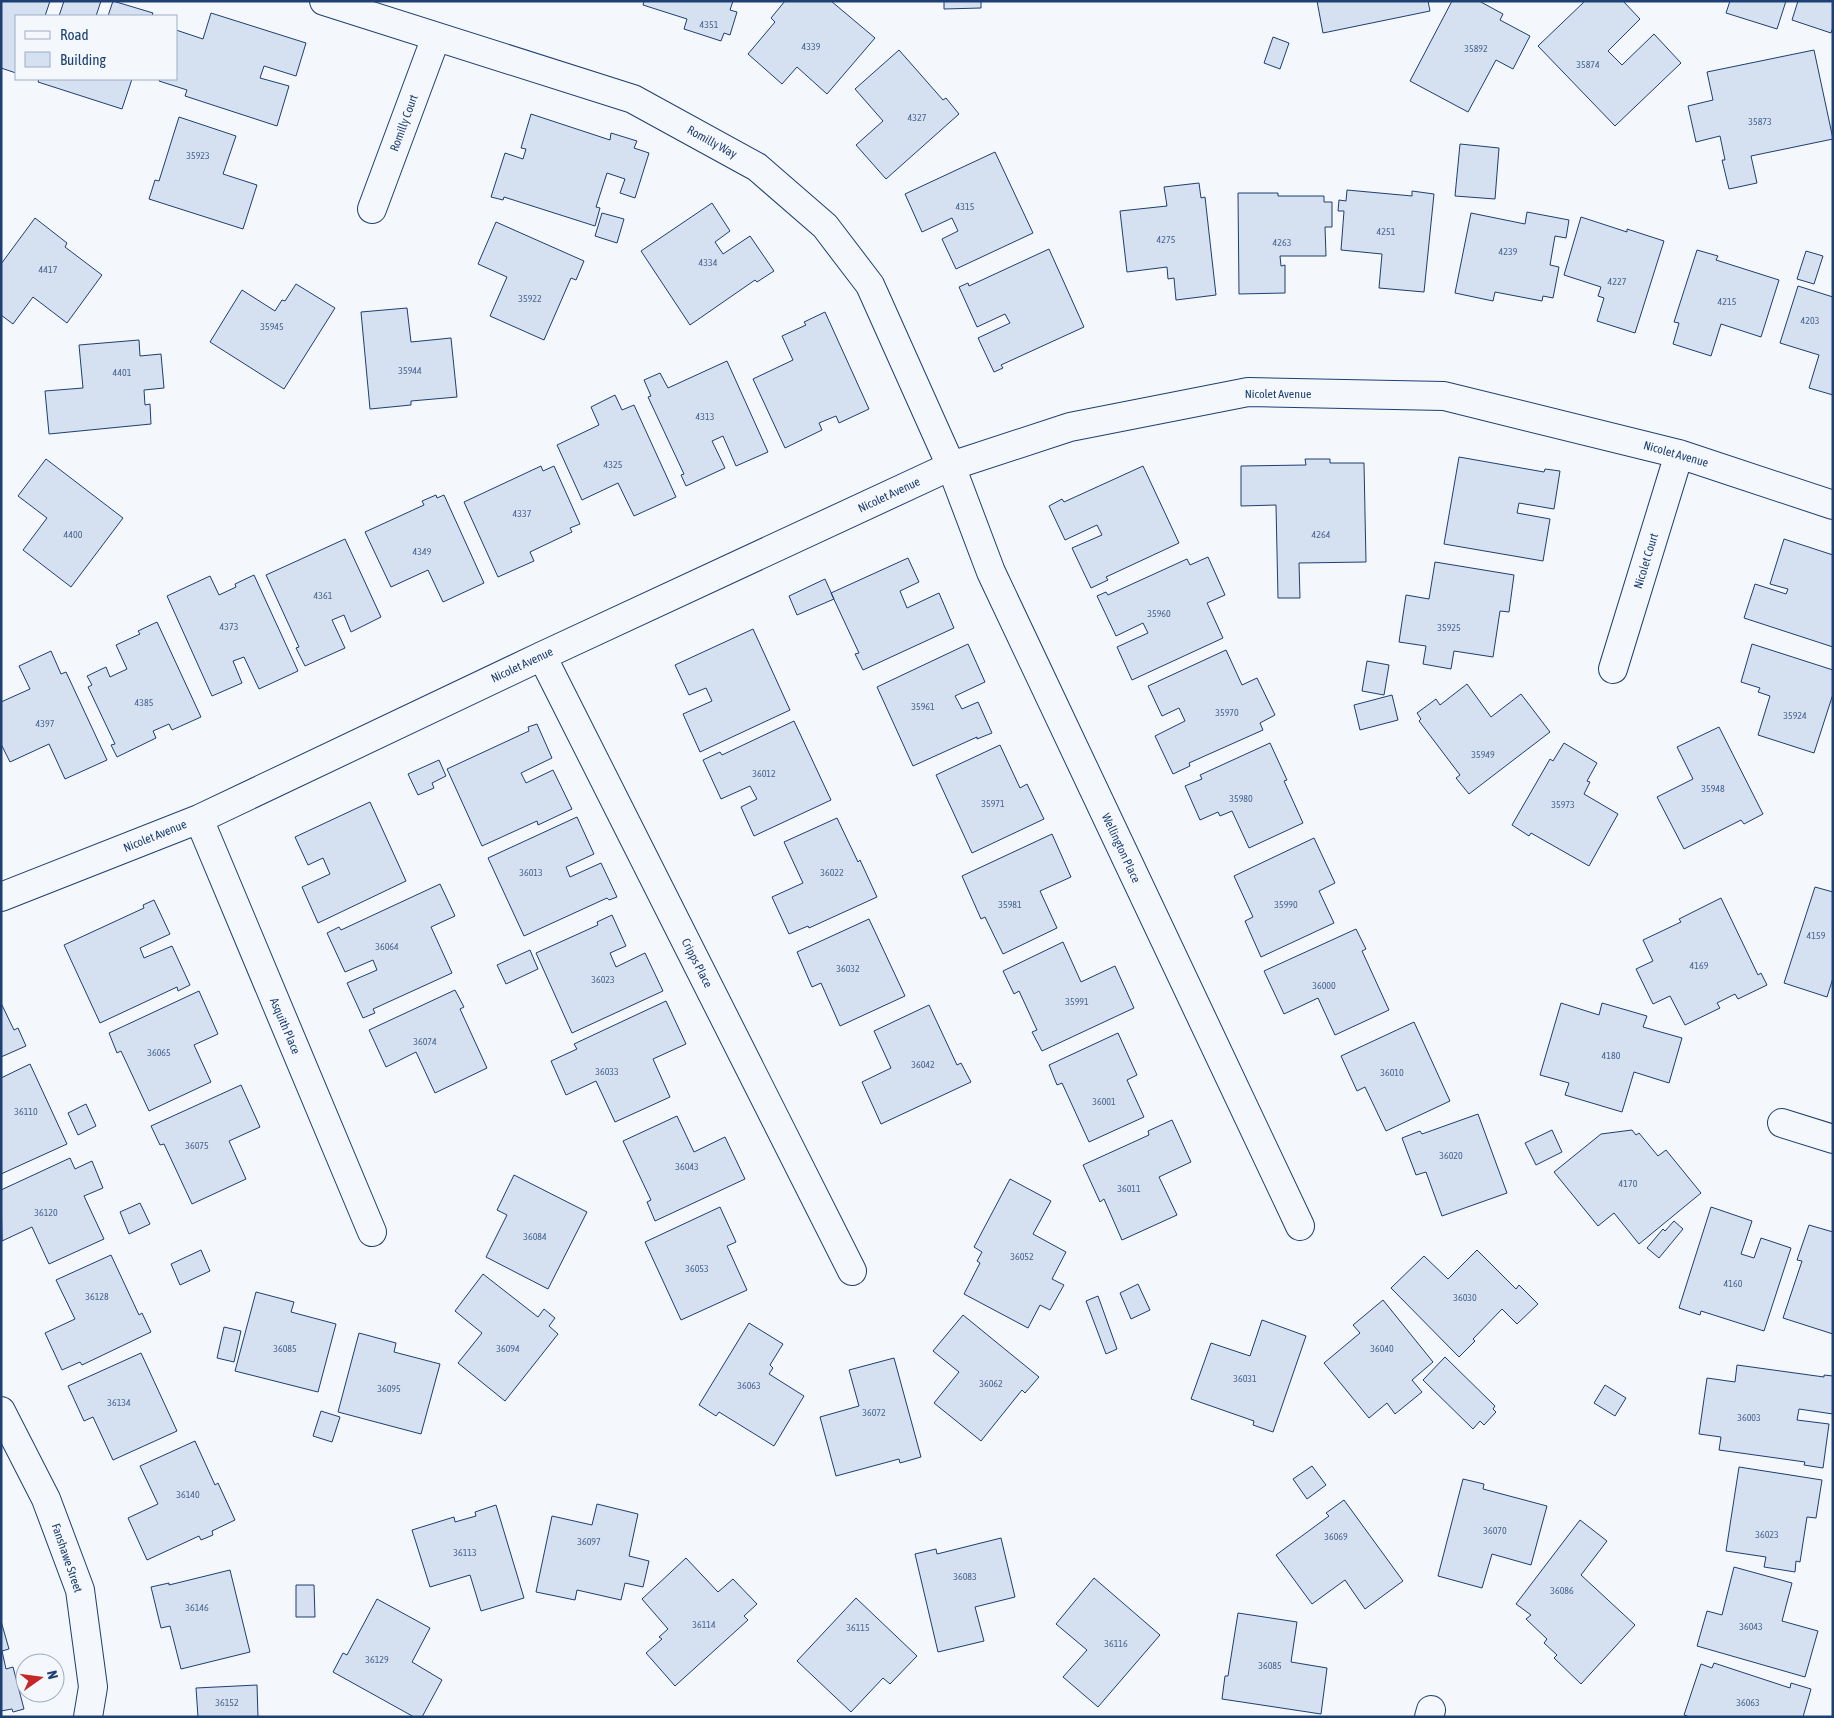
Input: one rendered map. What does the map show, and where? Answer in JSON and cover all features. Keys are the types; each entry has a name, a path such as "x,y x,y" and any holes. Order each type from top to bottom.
{"street":[{"name":"Romilly Way","path":"324,1 634,99 757,167 825,226 870,285 951,466"},
{"name":"Romilly Court","path":"372,209 436,37"},
{"name":"Nicolet Avenue","path":"1,897 199,819 542,656 951,466 1070,427 1248,392 1444,396 1679,454 1833,505"},
{"name":"Nicolet Court","path":"1613,669 1679,454"},
{"name":"Wellington Place","path":"951,466 991,572 1300,1226"},
{"name":"Cripps Place","path":"542,656 852,1271"},
{"name":"Asquith Place","path":"199,819 372,1232"},
{"path":"1782,1123 1833,1139"},
{"name":"Fanshawe Street","path":"1,1411 46,1498 80,1590 93,1687 88,1717"}],"building":[{"path":"1,1 50,1 45,15 15,15 15,73 1,68"},
{"path":"64,1 101,1 96,15 59,15"},
{"path":"113,1 153,13 152,15 108,15"},
{"path":"644,1 733,1 730,10 737,12 730,35 724,33 721,41 684,29 687,19 643,5"},
{"path":"785,1 831,1 875,38 827,94 797,67 782,84 748,54 775,22 771,18"},
{"path":"944,1 981,1 981,8 944,9"},
{"path":"1317,1 1428,1 1430,11 1323,33"},
{"path":"1452,1 1479,1 1503,14 1500,20 1530,36 1513,69 1496,60 1468,112 1410,81"},
{"path":"1585,1 1623,1 1640,19 1608,51 1622,65 1654,34 1681,63 1615,126 1538,46"},
{"path":"1730,1 1786,1 1777,29 1726,13"},
{"path":"1798,1 1833,1 1833,27 1831,33 1792,20"},
{"path":"211,13 306,43 296,76 264,66 260,78 289,86 277,126 185,96 187,90 159,81 178,80 178,31 203,39"},
{"path":"1273,37 1289,43 1280,69 1264,63"},
{"path":"899,50 943,100 946,98 959,114 886,179 856,145 883,121 855,89"},
{"path":"1814,50 1833,139 1751,156 1757,183 1729,189 1722,160 1725,160 1720,136 1696,142 1688,106 1713,100 1707,72"},
{"path":"39,80 132,80 122,109 38,82"},
{"path":"531,114 610,140 611,133 637,141 634,148 649,153 635,198 620,193 625,179 607,173 596,207 600,208 595,226 504,197 503,200 491,197 505,153 523,159 526,149 521,148"},
{"path":"179,117 236,136 223,174 257,185 243,229 149,199 155,180 159,181"},
{"path":"1460,144 1499,148 1495,199 1455,196"},
{"path":"995,152 1033,233 956,269 942,239 958,231 952,218 922,232 905,194"},
{"path":"1199,183 1201,198 1205,197 1216,295 1176,300 1174,278 1168,279 1167,267 1127,272 1120,211 1167,206 1164,187"},
{"path":"1347,190 1412,196 1412,191 1434,194 1424,292 1379,288 1382,254 1341,250 1344,211 1338,211 1339,200 1346,201"},
{"path":"1238,193 1278,193 1278,196 1324,196 1324,202 1332,202 1332,227 1325,227 1326,256 1280,256 1281,266 1285,265 1285,293 1239,294"},
{"path":"712,203 730,231 715,242 723,254 750,236 774,271 757,282 755,280 690,325 641,251"},
{"path":"1527,212 1569,220 1566,238 1555,236 1550,265 1559,267 1553,298 1543,296 1542,301 1495,292 1493,301 1455,293 1471,213 1525,224"},
{"path":"602,213 624,219 617,243 595,236"},
{"path":"1581,217 1627,232 1627,229 1664,241 1635,333 1597,321 1604,298 1598,296 1601,287 1564,275"},
{"path":"35,218 67,243 65,247 102,275 67,323 33,297 13,324 1,315 1,264"},
{"path":"496,222 584,261 576,280 571,278 544,340 490,316 507,277 478,264"},
{"path":"1049,249 1084,327 1001,365 1003,368 994,372 978,338 1010,323 1005,314 977,327 959,287 968,283 969,286"},
{"path":"1697,250 1718,256 1716,260 1779,280 1761,337 1721,324 1711,356 1673,344 1679,323 1674,322"},
{"path":"1806,251 1823,256 1814,284 1797,279"},
{"path":"296,284 335,308 284,389 210,342 242,290 275,311 282,300 285,301"},
{"path":"1798,286 1833,297 1833,395 1809,388 1819,355 1780,343"},
{"path":"407,308 411,342 451,338 457,397 411,401 411,405 370,409 361,312"},
{"path":"825,312 869,409 839,423 836,416 819,423 822,430 785,448 753,379 793,360 782,336 806,325 804,322"},
{"path":"139,340 140,356 161,354 164,388 144,390 145,405 150,404 151,424 49,434 45,391 83,388 79,345"},
{"path":"727,361 768,452 736,466 723,436 712,441 725,468 686,486 681,475 684,474 648,397 651,396 644,380 660,373 668,388"},
{"path":"615,395 622,410 634,405 676,497 634,516 618,483 582,500 557,445 599,425 591,407"},
{"path":"1459,457 1544,472 1545,469 1560,471 1554,509 1519,503 1517,513 1550,519 1543,561 1444,544"},
{"path":"46,459 123,518 71,587 23,550 47,518 18,496"},
{"path":"1305,459 1330,459 1330,463 1364,463 1366,562 1299,563 1300,598 1278,598 1276,505 1241,506 1241,466 1306,465"},
{"path":"541,466 543,471 554,466 580,524 570,528 572,532 530,552 534,561 498,577 464,502"},
{"path":"1143,466 1179,543 1106,577 1108,580 1091,588 1072,548 1102,535 1097,525 1065,540 1049,506 1062,499 1064,502"},
{"path":"436,495 437,498 444,495 484,583 443,602 428,570 391,587 365,532 424,505 422,501"},
{"path":"345,539 381,617 351,632 344,615 332,620 345,648 305,666 296,648 299,647 266,575"},
{"path":"1784,539 1833,555 1833,647 1744,618 1755,584 1786,594 1788,589 1770,584"},
{"path":"1208,557 1225,595 1207,603 1223,638 1132,680 1117,647 1148,633 1143,623 1116,636 1097,596 1106,592 1108,595 1187,559 1190,565"},
{"path":"908,558 919,582 900,591 907,608 939,593 954,628 863,670 855,654 859,653 831,593"},
{"path":"1435,562 1514,575 1509,612 1500,611 1493,657 1454,651 1451,669 1423,664 1426,646 1399,642 1406,595 1429,599"},
{"path":"254,575 298,671 259,689 244,657 233,661 242,683 212,696 167,596 210,576 219,595 236,587 235,584"},
{"path":"825,579 834,599 797,615 789,596"},
{"path":"157,622 201,717 172,730 169,724 153,731 156,738 117,757 111,745 115,744 88,687 92,685 87,676 106,667 110,677 127,669 116,645 140,634 138,631"},
{"path":"753,629 790,710 700,752 683,714 712,701 706,688 689,695 675,665"},
{"path":"968,644 985,682 955,696 962,709 978,702 992,733 977,739 977,737 913,766 877,687"},
{"path":"1752,644 1833,670 1833,694 1814,753 1758,735 1770,696 1758,692 1760,688 1741,682"},
{"path":"1226,650 1242,685 1257,678 1275,715 1260,723 1263,730 1189,763 1190,766 1173,774 1155,736 1185,721 1179,708 1162,716 1148,686"},
{"path":"51,651 61,674 66,672 107,760 65,779 49,744 10,762 1,744 1,702 30,689 19,666"},
{"path":"1367,661 1389,665 1384,695 1362,691"},
{"path":"1467,684 1491,717 1521,694 1550,732 1469,794 1456,778 1460,775 1419,721 1421,719 1417,713 1436,699 1440,705"},
{"path":"1392,695 1398,720 1360,730 1354,705"},
{"path":"794,721 831,800 754,836 741,807 757,799 750,786 721,799 703,760 720,752 722,755"},
{"path":"537,724 552,758 521,773 526,783 553,770 572,809 538,825 537,821 482,846 447,769 529,731 528,727"},
{"path":"1719,727 1763,814 1744,824 1741,820 1684,849 1657,797 1693,779 1677,747"},
{"path":"1270,743 1287,780 1284,781 1303,823 1249,848 1232,811 1220,816 1218,812 1200,820 1185,786 1202,779 1200,775"},
{"path":"1564,743 1597,763 1587,781 1590,782 1584,794 1618,814 1589,866 1531,833 1529,836 1512,825 1550,759 1553,761"},
{"path":"1000,745 1020,788 1027,784 1044,819 972,853 936,775"},
{"path":"439,760 446,776 432,783 434,788 418,795 408,774"},
{"path":"370,802 406,881 318,923 302,887 330,874 323,858 308,865 295,837"},
{"path":"577,817 594,854 566,867 570,877 601,863 617,897 609,900 607,898 524,936 488,858"},
{"path":"837,818 858,862 860,860 877,897 809,928 808,926 789,934 772,897 803,883 784,842"},
{"path":"1052,834 1071,877 1040,891 1057,928 1003,954 985,917 981,919 962,876"},
{"path":"1314,838 1335,883 1319,891 1334,923 1261,957 1245,921 1253,917 1234,876"},
{"path":"440,884 455,916 431,927 452,973 373,1009 375,1013 363,1018 347,983 377,970 373,960 345,972 327,933 339,927 341,930"},
{"path":"1815,887 1833,892 1833,978 1827,997 1784,983"},
{"path":"1721,898 1758,975 1761,973 1767,985 1738,999 1735,994 1717,1003 1720,1008 1685,1025 1670,996 1653,1004 1636,969 1653,961 1643,940 1681,922 1679,919"},
{"path":"154,900 170,934 140,948 144,958 172,946 190,985 178,991 177,987 100,1023 64,945 144,908 143,905"},
{"path":"612,915 626,946 610,953 616,967 645,953 663,991 572,1033 536,953 598,925 597,922"},
{"path":"869,919 905,996 840,1026 821,983 812,987 797,952"},
{"path":"1356,929 1366,949 1362,951 1389,1010 1335,1035 1318,998 1284,1014 1264,971"},
{"path":"1063,942 1081,982 1115,966 1134,1008 1042,1051 1032,1032 1037,1030 1019,991 1014,994 1003,971"},
{"path":"530,950 538,969 506,984 497,965"},
{"path":"455,990 464,1007 460,1009 487,1068 435,1093 416,1052 386,1067 369,1030"},
{"path":"199,991 218,1034 194,1045 211,1082 149,1111 121,1051 117,1053 109,1033"},
{"path":"666,1001 686,1044 653,1059 670,1097 615,1122 596,1081 566,1095 551,1061 577,1049 574,1044"},
{"path":"1,1003 14,1030 18,1028 26,1046 1,1057"},
{"path":"1561,1003 1599,1015 1602,1003 1647,1016 1643,1027 1682,1038 1669,1083 1634,1072 1622,1112 1565,1095 1569,1083 1540,1075"},
{"path":"929,1005 957,1065 961,1063 971,1082 881,1124 862,1082 891,1068 874,1031"},
{"path":"1414,1022 1450,1101 1386,1131 1365,1087 1357,1091 1341,1056"},
{"path":"1118,1033 1137,1075 1127,1080 1144,1117 1089,1142 1062,1083 1057,1085 1049,1065"},
{"path":"30,1064 67,1144 1,1174 1,1078"},
{"path":"241,1085 260,1127 229,1141 246,1179 192,1204 164,1144 160,1145 151,1126"},
{"path":"86,1104 96,1126 78,1135 68,1113"},
{"path":"1478,1114 1507,1193 1442,1216 1426,1172 1416,1175 1402,1138 1420,1131 1422,1134"},
{"path":"677,1116 694,1152 725,1137 745,1179 655,1221 647,1202 651,1200 623,1141"},
{"path":"1172,1120 1191,1162 1159,1177 1177,1215 1122,1240 1104,1199 1100,1202 1083,1165 1149,1135 1148,1131"},
{"path":"1552,1130 1562,1152 1536,1165 1525,1143"},
{"path":"1632,1130 1636,1135 1639,1133 1658,1156 1666,1150 1701,1193 1639,1244 1614,1213 1598,1226 1554,1172 1601,1134"},
{"path":"70,1158 75,1169 92,1161 103,1188 84,1196 104,1239 49,1264 32,1227 2,1241 1,1190"},
{"path":"514,1175 587,1212 548,1289 486,1257 507,1215 497,1210"},
{"path":"1010,1179 1051,1201 1033,1234 1066,1252 1052,1279 1064,1285 1050,1310 1040,1305 1028,1328 964,1294 980,1263 977,1261 982,1252 974,1247"},
{"path":"140,1203 150,1224 129,1234 120,1212"},
{"path":"720,1207 736,1242 727,1246 747,1290 681,1320 645,1242"},
{"path":"1711,1207 1752,1221 1741,1254 1754,1258 1761,1238 1791,1248 1764,1331 1701,1311 1700,1315 1679,1308"},
{"path":"1674,1221 1683,1229 1659,1258 1647,1248 1663,1229 1665,1231"},
{"path":"1809,1225 1833,1232 1833,1334 1783,1318 1802,1261 1797,1260"},
{"path":"201,1250 210,1271 180,1285 171,1264"},
{"path":"1477,1250 1516,1289 1519,1285 1538,1304 1517,1324 1502,1309 1473,1339 1475,1341 1459,1357 1391,1288 1424,1256 1448,1279"},
{"path":"111,1255 139,1315 142,1313 151,1332 82,1365 80,1362 62,1370 45,1333 75,1319 56,1280"},
{"path":"483,1274 538,1317 544,1309 555,1318 549,1326 558,1334 505,1401 458,1363 482,1333 455,1311"},
{"path":"1138,1284 1150,1310 1131,1319 1120,1293"},
{"path":"256,1292 294,1302 291,1312 336,1324 318,1392 235,1371"},
{"path":"1098,1296 1117,1349 1106,1354 1086,1301"},
{"path":"1383,1300 1433,1362 1412,1380 1422,1392 1395,1414 1387,1403 1369,1418 1324,1363 1360,1333 1353,1325"},
{"path":"963,1315 1039,1377 1025,1393 1022,1390 981,1441 934,1403 959,1372 933,1351"},
{"path":"1262,1320 1306,1336 1273,1432 1253,1425 1254,1421 1191,1399 1211,1343 1250,1356"},
{"path":"749,1323 783,1344 770,1365 773,1368 769,1374 804,1396 774,1446 719,1412 716,1416 699,1405"},
{"path":"224,1327 241,1331 234,1362 217,1358"},
{"path":"359,1333 396,1343 394,1352 440,1364 421,1434 338,1412"},
{"path":"141,1353 177,1431 113,1460 93,1417 84,1421 68,1386"},
{"path":"1445,1357 1495,1406 1493,1409 1496,1412 1484,1425 1480,1421 1473,1429 1423,1380"},
{"path":"894,1358 921,1457 900,1463 899,1459 836,1476 820,1417 859,1406 849,1370"},
{"path":"1737,1365 1824,1377 1824,1375 1833,1376 1833,1414 1799,1409 1797,1420 1829,1424 1823,1468 1804,1465 1805,1462 1719,1450 1721,1437 1699,1434 1707,1378 1735,1382"},
{"path":"1605,1385 1626,1398 1615,1416 1594,1403"},
{"path":"321,1411 340,1417 332,1442 313,1436"},
{"path":"195,1441 215,1485 218,1483 235,1520 212,1531 213,1535 201,1540 199,1536 147,1560 128,1518 158,1504 140,1466"},
{"path":"1312,1466 1326,1485 1307,1499 1293,1479"},
{"path":"1739,1467 1822,1480 1816,1518 1807,1517 1800,1562 1796,1561 1795,1572 1764,1567 1766,1557 1726,1551"},
{"path":"1463,1479 1484,1484 1483,1489 1547,1506 1531,1565 1492,1554 1482,1588 1438,1576"},
{"path":"1344,1500 1403,1581 1365,1609 1345,1580 1312,1604 1276,1555 1329,1516 1326,1513"},
{"path":"597,1504 638,1514 629,1556 649,1561 643,1587 625,1583 621,1600 577,1590 575,1600 536,1592 552,1516 592,1525"},
{"path":"496,1505 524,1598 481,1611 470,1575 430,1587 412,1530 454,1517 455,1522 476,1516 475,1512"},
{"path":"1580,1520 1607,1541 1581,1575 1635,1625 1581,1684 1554,1658 1557,1655 1544,1643 1547,1639 1526,1619 1531,1615 1516,1604"},
{"path":"1001,1538 1015,1597 975,1607 984,1641 938,1652 915,1554 936,1549 937,1554"},
{"path":"686,1558 718,1592 733,1579 757,1604 744,1616 748,1620 675,1686 646,1653 662,1639 659,1637 668,1629 642,1599"},
{"path":"1734,1567 1792,1583 1782,1621 1818,1631 1805,1677 1697,1646 1707,1611 1722,1615"},
{"path":"230,1570 250,1652 181,1669 170,1626 161,1628 151,1587 169,1583 169,1585"},
{"path":"1094,1578 1160,1635 1098,1707 1063,1677 1087,1650 1056,1624"},
{"path":"296,1585 314,1585 315,1617 296,1617"},
{"path":"856,1598 917,1656 890,1684 883,1678 851,1712 797,1661"},
{"path":"377,1599 430,1628 412,1662 442,1680 422,1717 414,1717 333,1672 343,1653 347,1655"},
{"path":"1238,1613 1297,1622 1291,1662 1327,1668 1321,1714 1222,1699 1225,1676 1228,1676"},
{"path":"1,1621 9,1649 2,1651 6,1669 13,1667 15,1675 15,1703 22,1703 24,1709 13,1712 12,1709 1,1711"},
{"path":"1714,1663 1790,1688 1791,1683 1811,1689 1803,1717 1690,1717 1684,1715 1701,1664 1712,1668"},
{"path":"257,1685 258,1717 198,1717 196,1688"}]}
